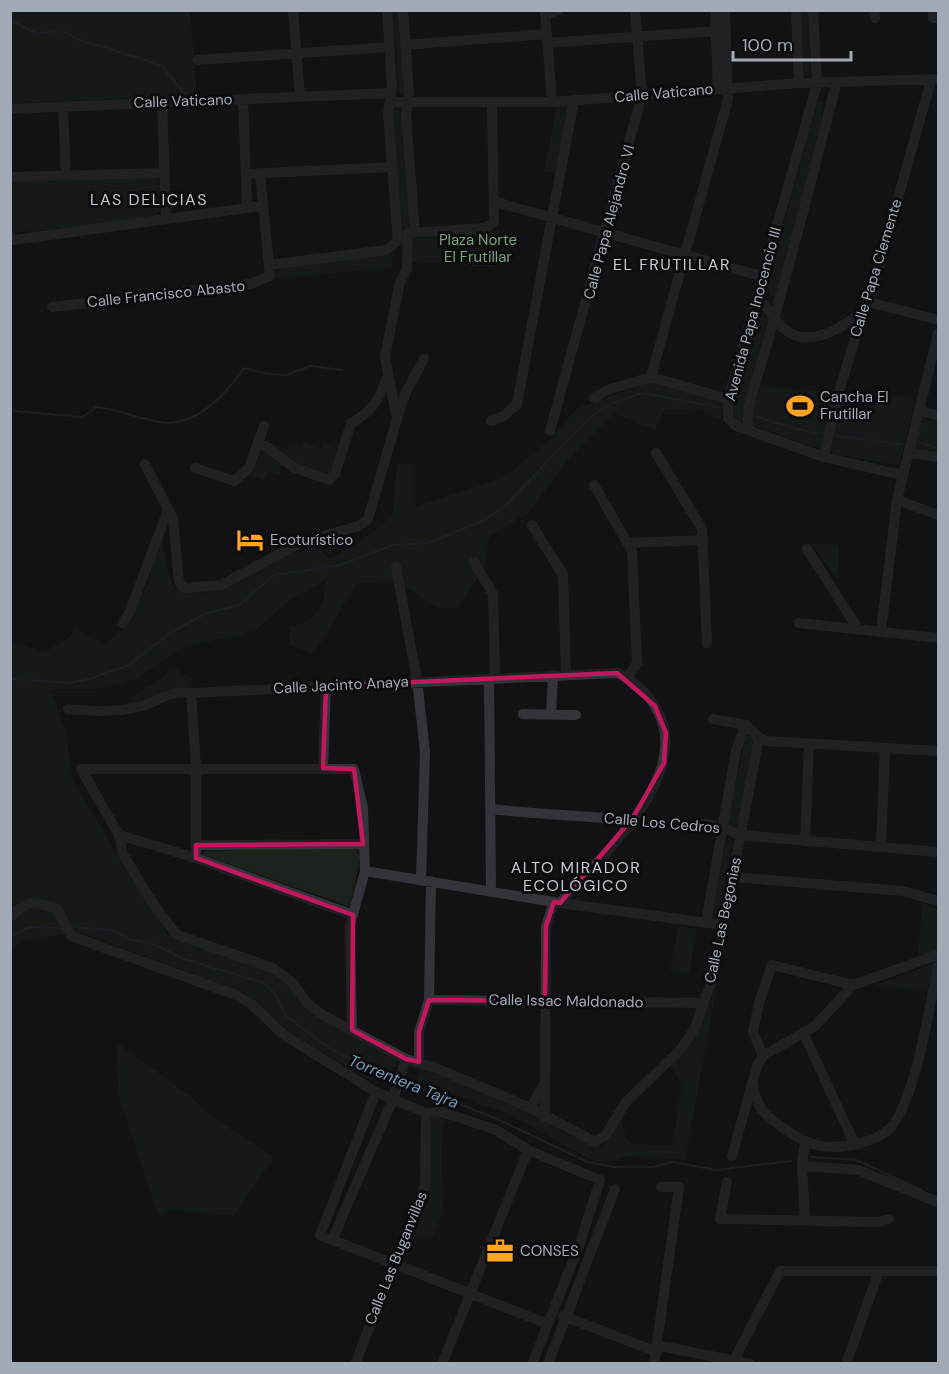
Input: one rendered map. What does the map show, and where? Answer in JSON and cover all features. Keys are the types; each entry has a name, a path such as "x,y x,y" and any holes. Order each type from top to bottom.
{"street":[{"path":"293,10 300,95"},
{"path":"387,10 390,98 388,113 392,167 407,233"},
{"path":"397,419 385,357 400,282 407,269 406,115 409,101 403,10"},
{"path":"552,102 545,13 558,10"},
{"name":"Calle Papa Alejandro VI","path":"550,431 642,96 635,10"},
{"path":"651,377 728,99 723,88 715,10"},
{"path":"723,88 725,10"},
{"path":"796,10 799,83"},
{"name":"Avenida Papa Inocencio III","path":"750,430 736,426 730,421 727,414 728,399 764,277 816,84 813,10"},
{"path":"933,10 933,18 939,18"},
{"path":"405,45 547,38 638,38 716,32"},
{"path":"197,60 389,47"},
{"name":"Calle Vaticano","path":"10,109 300,95 492,104 642,96 799,83 836,84 935,80"},
{"name":"Calle Papa Clemente","path":"824,458 836,402 935,80"},
{"name":"Avenida Papa Inocencio III","path":"750,430 747,421 836,84"},
{"path":"243,99 247,208"},
{"path":"491,420 504,416 517,404 554,218 574,100"},
{"path":"162,101 166,219"},
{"path":"260,174 269,265 386,250 395,246 407,233 488,228 495,219 492,104"},
{"path":"63,107 66,176"},
{"path":"246,174 392,167"},
{"path":"10,177 165,173"},
{"path":"495,202 764,277"},
{"path":"12,238 262,206"},
{"name":"Calle Francisco Abasto","path":"52,306 251,284 270,276 269,265"},
{"path":"758,298 776,316 782,327 792,333 817,337 832,332 866,307 939,320"},
{"path":"881,631 897,500 939,334"},
{"path":"145,464 173,519 179,582 184,588 221,585 304,541 359,526 368,519 406,392 424,359"},
{"path":"259,445 266,446 292,467 329,480 335,474 351,423 365,415 381,396 387,375"},
{"path":"594,398 607,390 651,377 728,399"},
{"path":"919,410 939,416"},
{"path":"195,468 234,481 249,468 264,426"},
{"path":"750,430 824,458 902,475"},
{"path":"656,453 702,529 707,643"},
{"path":"909,453 939,457"},
{"path":"545,1117 546,926 557,903 633,818 658,780 667,747 666,733 655,706 622,676 637,663 632,551 594,485"},
{"path":"897,500 939,515"},
{"path":"123,623 168,510"},
{"path":"532,525 563,575 566,675"},
{"path":"628,543 703,540"},
{"path":"807,549 858,629"},
{"path":"474,562 494,594 491,890"},
{"path":"396,567 417,680 426,752 429,1000 419,1032 419,1062"},
{"path":"799,623 939,638"},
{"path":"551,714 553,675"},
{"name":"Calle Jacinto Anaya","path":"68,709 107,712 140,707 177,691 191,693 553,675 622,676"},
{"path":"323,768 326,686"},
{"path":"191,693 196,767 196,858"},
{"path":"523,714 576,715"},
{"path":"712,719 746,725 759,738 809,744 939,751"},
{"name":"Calle Las Begonias","path":"706,923 736,750 746,725"},
{"name":"Calle Las Begonias","path":"545,1117 588,1140 595,1142 602,1140 625,1103 690,1036 714,974 759,738"},
{"path":"805,841 809,744"},
{"path":"881,847 885,749"},
{"path":"352,1030 350,925 365,871 363,808 354,769 196,767 81,769 119,835 123,854 152,902 177,935 273,968 292,982 307,1003 321,1014 406,1059 419,1062 531,1108 545,1117"},
{"name":"Calle Los Cedros","path":"491,809 552,816 633,818 687,827 699,824 721,826 740,835 939,852"},
{"path":"119,835 196,858 353,915"},
{"path":"196,845 363,844"},
{"path":"365,871 491,890 557,903 723,925"},
{"path":"733,877 903,891 939,901"},
{"path":"10,917 21,906 33,903 57,909 71,936 236,995 251,1004 284,1035 376,1092 426,1113 442,1112 496,1130 528,1150 600,1180 580,1243 532,1364"},
{"path":"732,1156 753,1081 763,1056 821,1020 853,985 939,955"},
{"path":"763,1056 753,1032 759,1003 772,965 853,985"},
{"path":"753,1081 759,1108 773,1121 805,1142 834,1148 855,1145 883,1133 898,1115 915,1067 939,966"},
{"name":"Calle Issac Maldonado","path":"429,1000 703,1003"},
{"path":"803,1032 855,1145"},
{"path":"333,1238 396,1101 406,1059"},
{"path":"531,1108 546,1078"},
{"path":"376,1092 320,1235 333,1238 392,1265 470,1294 551,1318 567,1317 656,1348 750,1364"},
{"name":"Calle Las Buganvillas","path":"355,1364 425,1185 426,1113"},
{"path":"805,1142 802,1167 805,1219"},
{"path":"442,1364 528,1150"},
{"path":"802,1167 858,1170 939,1202"},
{"path":"727,1182 720,1219 878,1222 889,1219"},
{"path":"654,1364 679,1187 661,1187"},
{"path":"548,1364 615,1189"},
{"path":"580,1243 592,1249"},
{"path":"734,1360 780,1271 939,1271"},
{"path":"846,1364 879,1271"},
{"path":"684,1364 689,1352"}],"highlighted area":[{"path":"617,673 655,706 666,733 664,763 633,818 560,903 554,902 546,926 545,1001 429,1000 419,1032 419,1062 406,1059 352,1030 353,915 196,858 196,845 363,844 354,769 323,768 326,686"}],"green space":[{"path":"10,11 190,11 197,96 11,103"},
{"path":"392,11 399,11 405,94 399,94"},
{"path":"801,11 808,11 810,75 805,75 804,72"},
{"path":"818,100 823,102 821,125 776,303 773,303 767,284"},
{"path":"557,107 568,108 558,174 544,171"},
{"path":"395,109 400,110 410,227 405,229 402,224 392,112"},
{"path":"156,178 161,202 158,212 150,219 14,233 11,227 10,182"},
{"name":"Plaza Norte El Frutillar","path":"500,230 493,267 412,262 413,242 417,238"},
{"path":"393,253 392,268 273,279 277,271 285,267"},
{"path":"763,315 769,318 741,423 732,419 731,407 756,319"},
{"path":"652,381 722,400 724,404 721,419 700,410 665,409 655,430 615,414 569,459 528,513 489,537 484,569 457,609 436,607 396,581 356,584 314,654 290,645 290,627 307,621 318,611 324,597 326,579 286,603 255,631 181,648 137,679 96,689 51,689 65,730 73,782 168,934 198,948 247,961 276,975 397,1060 393,1073 385,1081 365,1078 289,1032 245,993 79,932 19,942 11,950 11,642 44,652 67,639 75,629 105,645 129,623 138,594 145,590 162,537 168,572 177,591 202,593 219,589 291,554 317,547 329,559 374,532 393,514 397,464 415,464 415,507 506,476 547,442 576,409"},
{"path":"759,386 834,393 822,446 816,448 750,424"},
{"path":"875,391 916,400 899,465 831,452 839,402 869,411"},
{"path":"920,417 938,422 938,453 912,450"},
{"path":"304,442 321,448 323,443 338,448 333,469 328,474 295,463 268,443 286,449 288,444 302,448"},
{"path":"266,451 282,465 279,475 268,470 264,481 251,476 262,453"},
{"path":"811,543 839,545 838,581"},
{"path":"170,670 177,670 191,678 192,688 171,689 129,705 128,703 133,698"},
{"path":"751,735 756,740 737,829 727,822 746,737"},
{"path":"726,840 732,841 718,921 712,920"},
{"path":"355,848 360,858 351,903 348,906 203,855 205,851"},
{"path":"923,902 938,910 938,950 917,961"},
{"path":"678,926 697,929 689,974 670,970"},
{"path":"934,963 927,991 875,985"},
{"path":"716,991 685,1160 629,1156 616,1161 595,1162 506,1113 417,1081 421,1068 426,1069 516,1106 573,1137 603,1147 621,1117 626,1138 632,1144 672,1145 682,1084 670,1065 703,1016"},
{"path":"116,1042 190,1096 212,1117 274,1157 234,1216 173,1210 158,1215 119,1097"},
{"path":"448,1117 441,1129 443,1213 432,1239 410,1236 428,1188 431,1118"}],"waterway":[{"path":"10,20 36,33 66,32 77,39 161,65 183,92 192,95"},
{"path":"14,411 83,417 96,407 172,423 197,415 219,399 244,368 268,374 286,375 310,366 342,370"},
{"path":"10,679 69,683 92,678 127,666 173,631 205,614 239,605 274,575 340,565 393,545 429,543 482,521 503,508 587,420 610,404 643,393 718,407"},
{"path":"757,417 818,433"},
{"path":"838,436 902,444"},
{"path":"923,444 938,448"},
{"name":"Torrentera Tajra","path":"70,927 113,930 129,939 156,945 184,959 264,983 275,994 285,1015 332,1050 397,1079"},
{"name":"Torrentera Tajra","path":"10,938 25,929 64,928"},
{"name":"Torrentera Tajra","path":"402,1081 497,1119 588,1162 614,1167 653,1167 672,1162 716,1170 791,1161"},
{"name":"Torrentera Tajra","path":"811,1157 856,1160 922,1190"}],"place":[{"name":"Cancha El Frutillar","path":"800,406"},
{"name":"Ecoturístico","path":"250,540"},
{"name":"CONSES","path":"500,1251"}],"district":[{"name":"LAS DELICIAS","path":"149,199"},
{"name":"EL FRUTILLAR","path":"672,264"},
{"name":"ALTO MIRADOR ECOLÓGICO","path":"576,876"}]}
